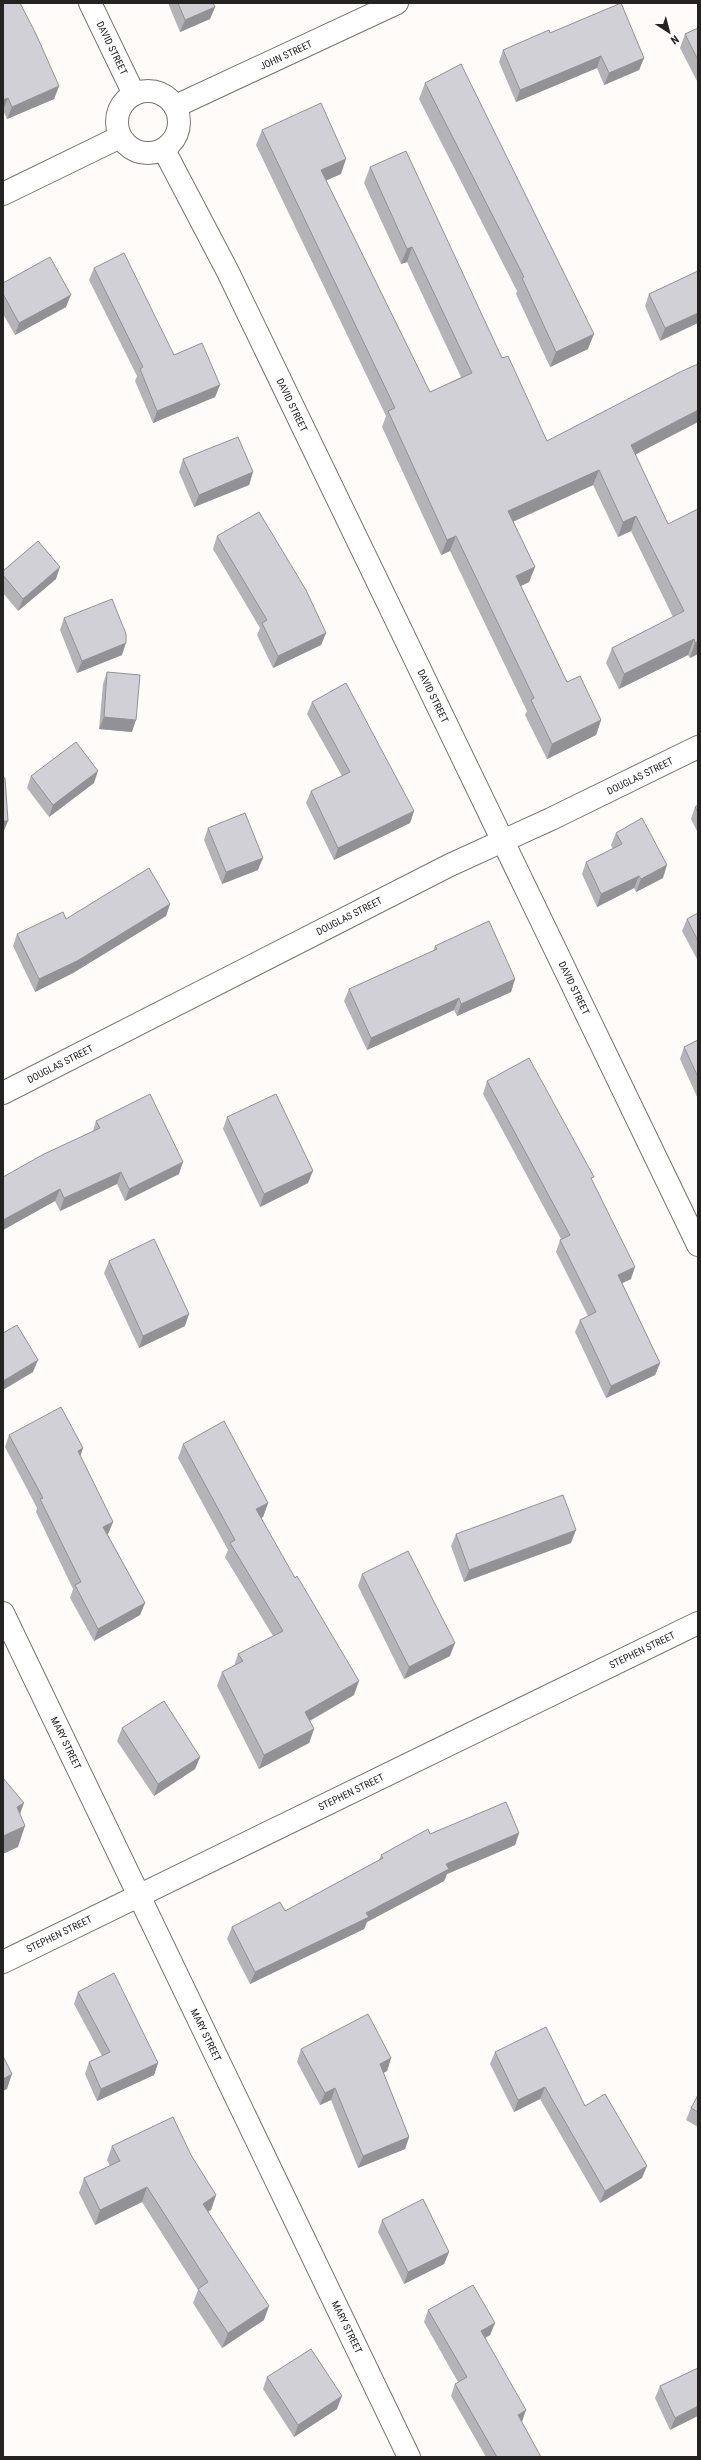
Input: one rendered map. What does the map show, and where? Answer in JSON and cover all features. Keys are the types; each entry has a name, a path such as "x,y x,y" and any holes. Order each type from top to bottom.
{"street":[{"name":"DAVID STREET","path":"90,3 134,94"},
{"name":"JOHN STREET","path":"176,106 397,3"},
{"path":"146,91 158,92 168,98 176,106 179,116 177,135 164,150 154,154 144,154 130,148 120,137 117,127 120,108 134,94 146,91"},
{"path":"3,194 120,137"},
{"name":"DAVID STREET","path":"164,150 228,272 698,1245"},
{"name":"DOUGLAS STREET","path":"3,1093 450,865 502,840 551,820 698,747"},
{"name":"MARY STREET","path":"3,1613 409,2457"},
{"name":"STEPHEN STREET","path":"3,1962 698,1623"}],"building":[{"path":"3,3 20,3 36,34 59,86 12,107 8,98 3,100"},
{"path":"178,3 213,3 215,7 185,20"},
{"path":"621,3 644,58 609,73 601,56 520,90 503,50 549,30 550,33"},
{"path":"698,28 698,60 685,34"},
{"path":"461,64 594,334 556,352 522,278 524,277 425,83"},
{"path":"321,103 346,159 321,170 430,392 472,373 412,247 407,249 370,167 406,151 502,358 508,356 547,441 698,364 698,410 631,445 668,524 698,509 698,641 695,643 694,639 624,674 612,648 684,611 636,516 623,522 599,470 508,511 535,567 516,576 567,682 580,676 601,720 552,744 531,700 534,698 456,536 447,540 388,411 395,408 262,130"},
{"path":"124,253 174,355 202,343 220,385 157,411 140,369 143,367 94,268"},
{"path":"50,257 71,295 19,323 3,294 3,283"},
{"path":"698,271 698,313 665,328 649,294"},
{"path":"238,437 253,472 199,495 183,459"},
{"path":"259,512 306,590 326,633 278,656 262,623 267,620 217,536"},
{"path":"38,541 60,567 23,599 3,575 3,571"},
{"path":"112,599 126,634 126,643 82,661 64,618"},
{"path":"107,672 140,675 136,720 104,717"},
{"path":"346,683 414,811 338,848 311,791 350,772 312,702"},
{"path":"76,742 98,771 53,805 31,776"},
{"path":"3,778 5,778 8,821 3,821"},
{"path":"698,805 698,812 695,807"},
{"path":"245,813 263,858 226,872 208,828"},
{"path":"642,818 667,865 641,879 639,876 601,894 586,862 622,844 616,833"},
{"path":"149,868 170,904 77,961 39,979 17,934 63,912 66,919"},
{"path":"698,913 698,941 687,919"},
{"path":"489,921 515,979 461,1004 459,998 371,1038 349,989 437,949 435,946"},
{"path":"698,1040 698,1077 684,1047"},
{"path":"529,1058 594,1177 591,1178 635,1267 618,1275 660,1363 611,1386 580,1320 596,1312 560,1240 570,1235 487,1081"},
{"path":"150,1094 183,1162 129,1189 121,1172 64,1198 60,1189 3,1220 3,1177 44,1154 100,1128 96,1121"},
{"path":"276,1094 313,1171 264,1194 227,1117"},
{"path":"154,1239 189,1314 143,1336 109,1261"},
{"path":"17,1325 38,1360 3,1381 3,1333"},
{"path":"61,1407 83,1448 78,1451 113,1522 103,1527 145,1603 98,1629 75,1585 81,1582 40,1499 43,1498 9,1435"},
{"path":"224,1421 268,1503 256,1509 295,1578 297,1576 359,1681 305,1712 314,1729 264,1755 222,1672 243,1661 238,1654 283,1631 230,1543 235,1540 183,1444"},
{"path":"563,1495 576,1530 469,1570 456,1534"},
{"path":"408,1551 455,1643 409,1667 362,1574"},
{"path":"164,1701 200,1757 158,1784 122,1728"},
{"path":"3,1778 24,1803 17,1807 25,1826 3,1836"},
{"path":"506,1802 519,1833 446,1864 449,1869 366,1913 369,1917 255,1972 232,1927 280,1902 285,1911 383,1858 381,1855 428,1829 430,1834"},
{"path":"114,1973 158,2063 101,2089 89,2062 110,2052 78,1992"},
{"path":"368,2014 391,2058 380,2064 409,2137 363,2156 335,2088 325,2093 301,2049"},
{"path":"546,2027 585,2106 605,2094 647,2166 605,2191 545,2087 518,2100 495,2052"},
{"path":"3,2056 12,2074 3,2079"},
{"path":"698,2095 698,2112 691,2108"},
{"path":"173,2117 191,2155 216,2195 203,2204 269,2306 228,2333 198,2289 208,2282 147,2187 100,2210 84,2178 120,2161 112,2146"},
{"path":"423,2199 449,2252 408,2272 382,2220"},
{"path":"473,2285 495,2323 481,2331 526,2410 518,2415 541,2457 497,2457 455,2384 467,2377 428,2310"},
{"path":"311,2349 342,2396 298,2425 267,2377"},
{"path":"698,2368 698,2406 675,2418 660,2386"}]}
